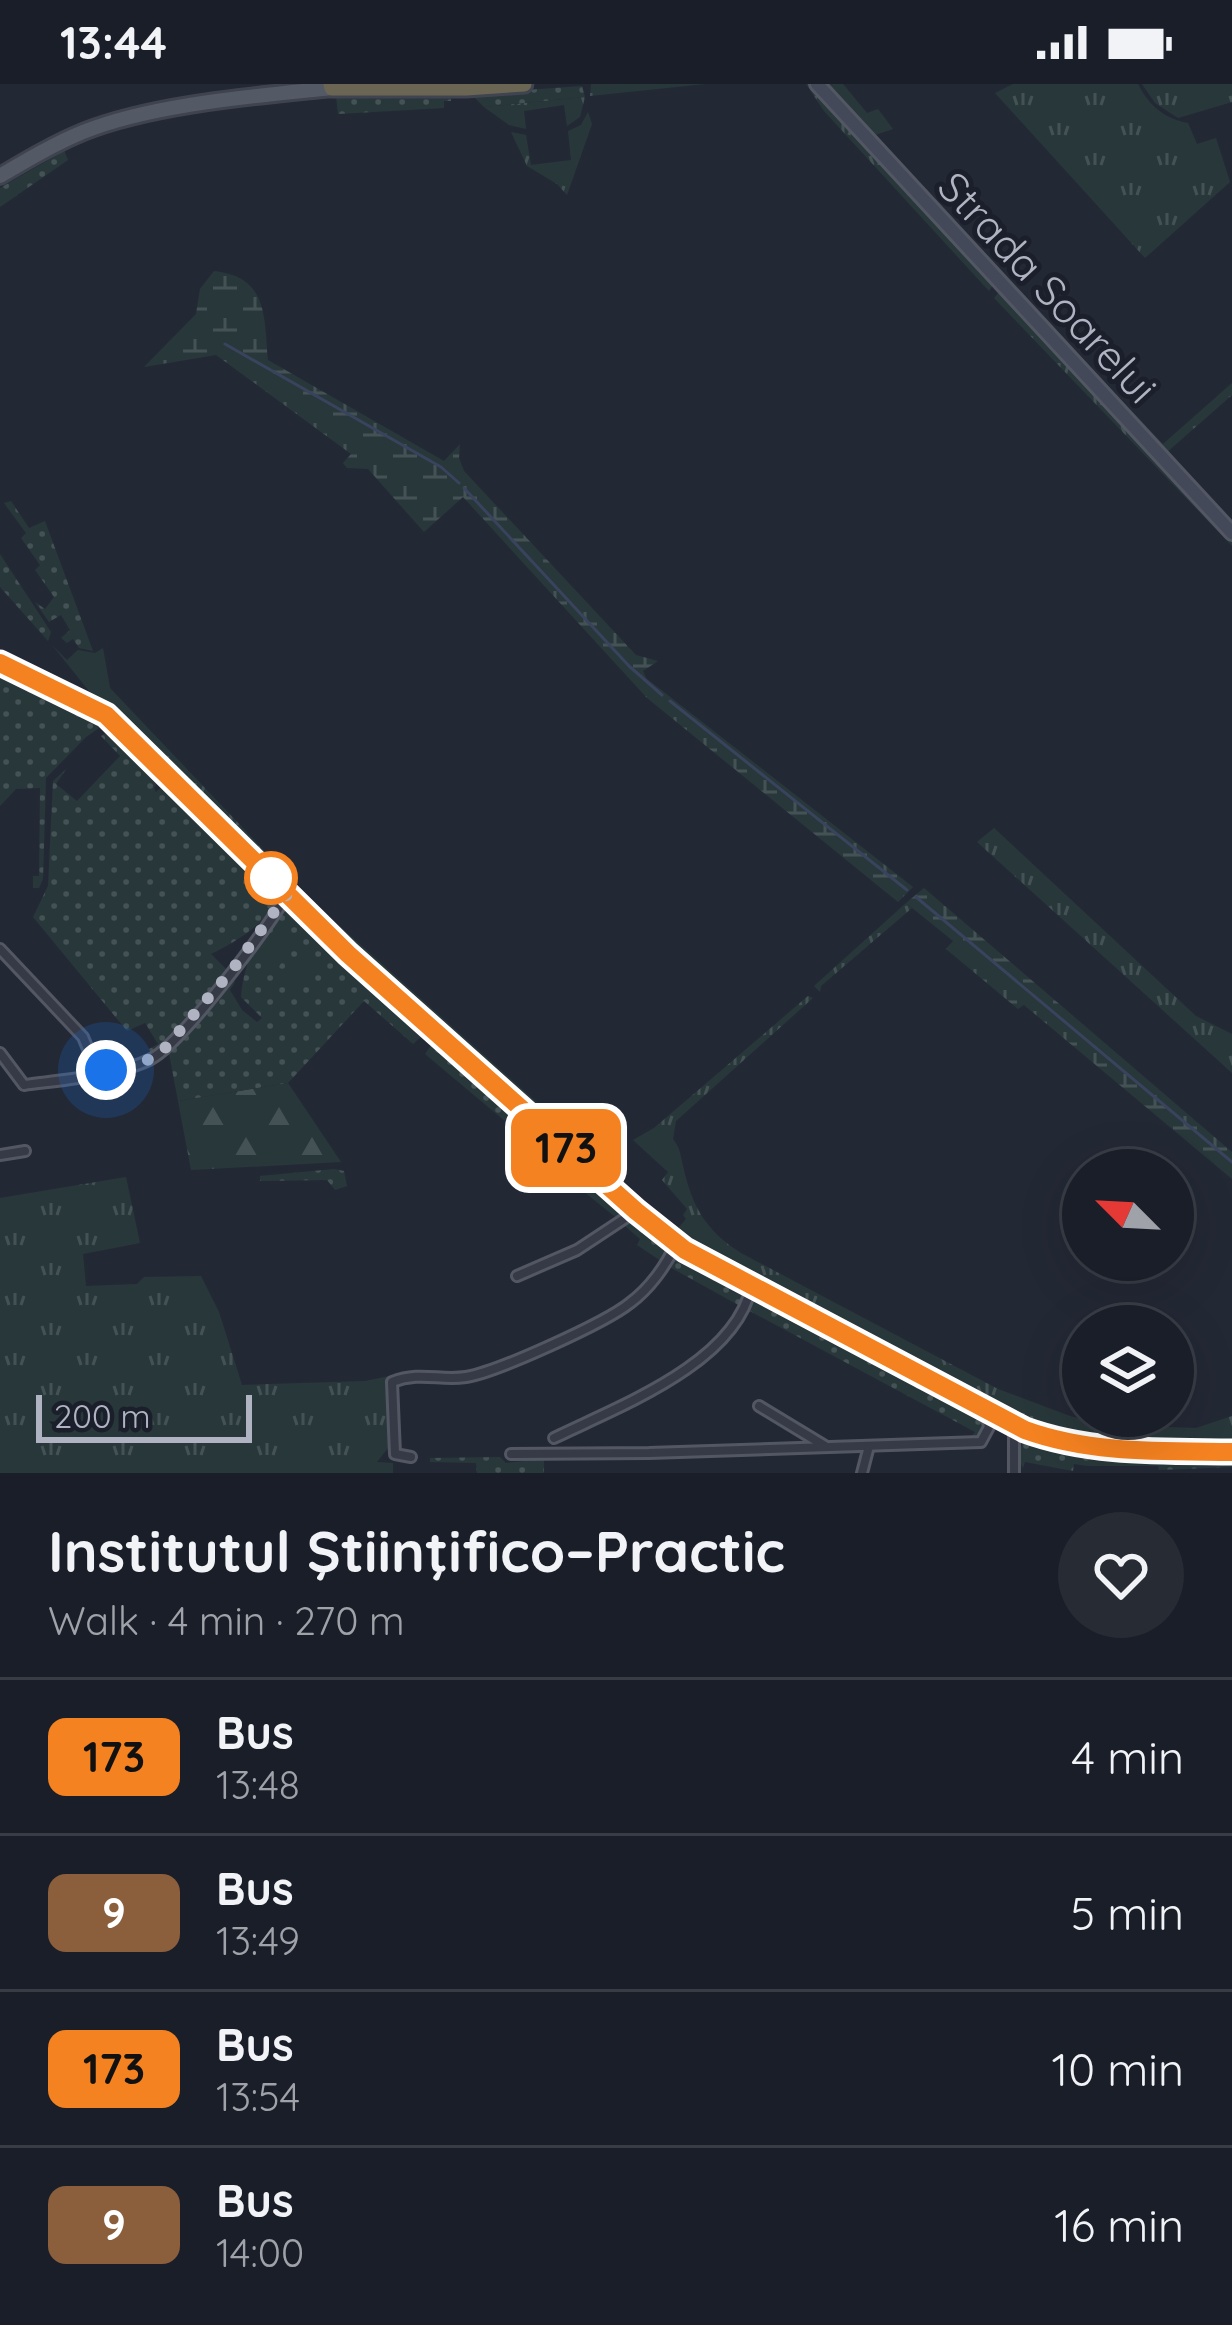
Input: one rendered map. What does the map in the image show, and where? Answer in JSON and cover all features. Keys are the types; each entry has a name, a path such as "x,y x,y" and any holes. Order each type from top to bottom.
{"highway":[{"path":"332,86 524,84"}],"main road":[{"path":"0,176 66,140 109,124 332,86"}],"street":[{"name":"Strada Soarelui","path":"817,84 1232,533"},
{"path":"0,663 106,715 388,991 676,1244 1014,1425 1081,1446 1232,1453"},
{"path":"0,1053 24,1084 146,1061 165,1048 233,969 287,894"},
{"path":"0,950 83,1037 98,1073"},
{"path":"0,1155 25,1151"},
{"path":"517,1276 577,1250 636,1211"},
{"path":"411,1456 395,1454 392,1382 418,1375 458,1378 481,1373 607,1317 642,1292 676,1244"},
{"path":"554,1438 690,1366 721,1338 746,1303 751,1287"},
{"path":"759,1406 826,1447"},
{"path":"512,1454 981,1442 989,1426 986,1410"},
{"path":"1014,1425 1014,1473"},
{"path":"862,1473 869,1446"}],"green space":[{"path":"591,84 705,84 590,96"},
{"path":"806,84 811,84 993,285 989,291 824,111"},
{"path":"821,84 843,84 867,113 878,109 893,129 872,136 1163,444 1232,383 1232,395 1166,453"},
{"path":"1013,84 1138,84 1158,110 1188,123 1197,144 1216,138 1230,182 1145,258 995,93"},
{"path":"1142,84 1232,84 1232,102 1178,118 1155,103"},
{"path":"582,86 585,97 484,107 471,94"},
{"path":"451,95 451,101 444,101 444,108 338,114 336,96 386,98"},
{"path":"585,97 580,117 567,126 564,105 524,111 526,129 509,125 484,107"},
{"path":"588,112 592,124 567,195 527,166 511,132 526,135 531,165 571,160 568,131 581,125"},
{"path":"64,151 68,160 0,207 0,188"},
{"path":"214,271 245,281 254,290 263,314 268,360 444,461 460,444 464,471 636,655 658,661 643,671 646,678 913,887 898,902 647,698 463,497 424,532 368,469 347,468 343,463 351,454 216,355 144,367 196,314 200,289"},
{"path":"999,292 1232,542 1232,546 994,298"},
{"path":"11,501 29,528 45,521 93,651 61,638 70,630 61,615 49,622 35,602 45,609 54,597 21,538 26,533 4,503"},
{"path":"0,554 51,632 48,641 0,587"},
{"path":"52,645 67,660 78,650 95,653 103,648 110,688 315,904 597,1156 587,1162 350,952 89,691"},
{"path":"0,667 108,722 86,737 46,778 39,888 33,888 33,876 39,876 40,788 16,789 0,806"},
{"path":"112,729 162,775 156,792 168,781 278,893 261,921 211,954 227,970 152,1055 149,1049 158,1044 145,1023 127,1031 33,917 48,886 53,781 67,768 56,784 77,801 120,756 101,736"},
{"path":"994,828 1196,1016 1232,1034 1232,1073 977,842"},
{"path":"924,888 1232,1152 1232,1179 1024,1005 1018,1009 946,949 953,941 906,903"},
{"path":"289,902 428,1031 413,1044 364,1001 288,1083 178,1101 168,1048 231,977 235,982 230,990 242,1010 257,1022 262,1018 241,997 246,970 262,932"},
{"path":"906,903 912,908 821,986 820,992 814,986"},
{"path":"280,932 296,945 275,971 259,958"},
{"path":"304,952 315,969 297,990 281,977"},
{"path":"808,996 813,998 676,1121 673,1139 702,1217 741,1253 998,1389 1062,1413 1062,1433 1025,1424 671,1236 686,1219 687,1209 662,1180 668,1172 633,1140 654,1128"},
{"path":"436,1038 510,1103 506,1122 425,1054"},
{"path":"288,1083 341,1162 191,1170 178,1101"},
{"path":"344,1171 347,1186 335,1190 327,1180 260,1181 260,1176"},
{"path":"580,1173 628,1213 619,1220 567,1178"},
{"path":"126,1177 140,1243 83,1254 86,1286 137,1284 144,1277 201,1276 219,1312 242,1385 365,1381 395,1375 388,1383 392,1443 377,1462 393,1463 393,1473 0,1473 0,1198"},
{"path":"634,1218 668,1247 664,1263 637,1245 640,1239 625,1226"},
{"path":"678,1253 738,1287 744,1296 740,1306 668,1266"},
{"path":"754,1294 983,1415 980,1436 971,1437 975,1432 746,1309"},
{"path":"1232,1416 1232,1448 1085,1437 1194,1437 1194,1428"},
{"path":"1024,1436 1073,1449 1232,1457 1232,1467 1159,1470 1158,1466 1074,1464 1073,1471 1025,1462 1023,1468 1018,1458"},
{"path":"500,1457 506,1463 544,1459 544,1473 477,1473 476,1463 430,1462 430,1458"}],"waterway":[{"path":"225,344 441,467 459,483"},
{"path":"464,488 629,666 662,695"},
{"path":"670,701 907,890"},
{"path":"916,897 1232,1162"}],"bus line":[{"name":"173","path":"0,663 99,709 348,954 685,1250 1025,1430 1096,1448 1232,1452"}],"route":[{"path":"106,1070 156,1056 233,969 287,894 271,878"}]}
